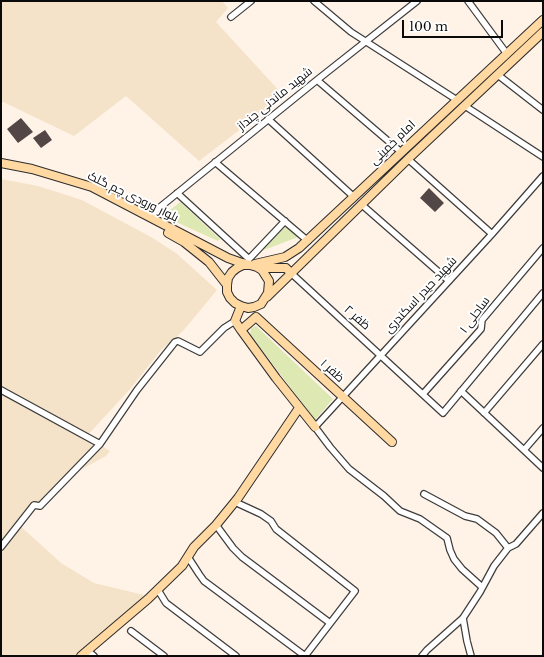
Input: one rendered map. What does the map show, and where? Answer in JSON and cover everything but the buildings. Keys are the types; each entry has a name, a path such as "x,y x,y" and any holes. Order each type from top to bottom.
{"street":[{"path":"231,17 251,1"},
{"path":"314,1 351,32 457,100"},
{"name":"شهید ماندنی چنداز","path":"149,216 417,1"},
{"path":"468,1 507,54"},
{"name":"امام خمینی","path":"265,299 361,204 498,75 543,20"},
{"name":"امام خمینی","path":"250,265 285,257 308,241 507,54 543,32"},
{"path":"498,75 543,110"},
{"path":"317,80 401,152 492,234"},
{"path":"465,106 543,157"},
{"path":"268,119 354,197"},
{"path":"215,162 308,241"},
{"name":"بلوار ورودی چم گلک","path":"1,163 32,169 92,187 228,258 250,265"},
{"name":"بلوار ورودی چم گلک","path":"1,167 31,173 90,190 184,242 216,269 227,285"},
{"name":"شهید حیدر اسکندری","path":"315,427 492,234 543,176"},
{"path":"177,193 249,259 285,221"},
{"path":"361,204 449,281"},
{"name":"ساحلی ۱","path":"423,394 481,330 482,320 543,248"},
{"path":"206,260 212,260 215,257 212,249"},
{"path":"250,265 262,270 269,281 268,293 265,299 260,304 248,308 235,303 227,292 228,278 232,272 244,265 250,265 268,268 286,268 291,273"},
{"name":"ظفر ۲","path":"291,273 443,413 461,391"},
{"path":"543,293 461,391 543,468"},
{"path":"1,547 34,504 40,506 100,444 137,390 175,342 178,341 200,352 224,328 235,321 241,306"},
{"path":"241,330 256,317 254,307"},
{"name":"ظفر ۱","path":"256,317 392,442"},
{"path":"235,321 299,408 349,469 384,496 400,511 420,519 447,538 454,559 462,569 482,587"},
{"path":"484,413 543,344"},
{"path":"1,390 100,444"},
{"path":"81,656 158,590 182,566 194,547 216,525 235,502 284,433 299,408"},
{"path":"524,450 543,428"},
{"path":"424,494 465,516 477,519 496,533 508,548"},
{"path":"188,557 198,574 204,580 305,656 355,591 276,529 272,521 261,514 235,502"},
{"path":"422,656 463,618 494,566 508,548 516,544 543,512"},
{"path":"216,525 233,548 242,557 330,624"},
{"path":"158,590 166,603 236,656"},
{"path":"463,618 471,656"},
{"path":"131,631 164,656"},
{"path":"87,650 94,656"}],"shaded area":[{"path":"1,1 222,1 228,8 216,22 284,96 199,161 126,96 74,136 1,101"},
{"path":"1,179 38,186 82,200 151,237 176,253 217,290 183,331 161,350 131,388 86,437 110,451 106,456 62,480 39,503 34,503 17,523 61,563 94,583 144,595 141,600 75,656 1,656"}],"green space":[{"path":"180,202 220,239 218,241 163,216"},
{"path":"285,227 287,227 298,237 264,250 263,249"},
{"path":"256,326 333,399 315,420 250,334 251,328"}]}
